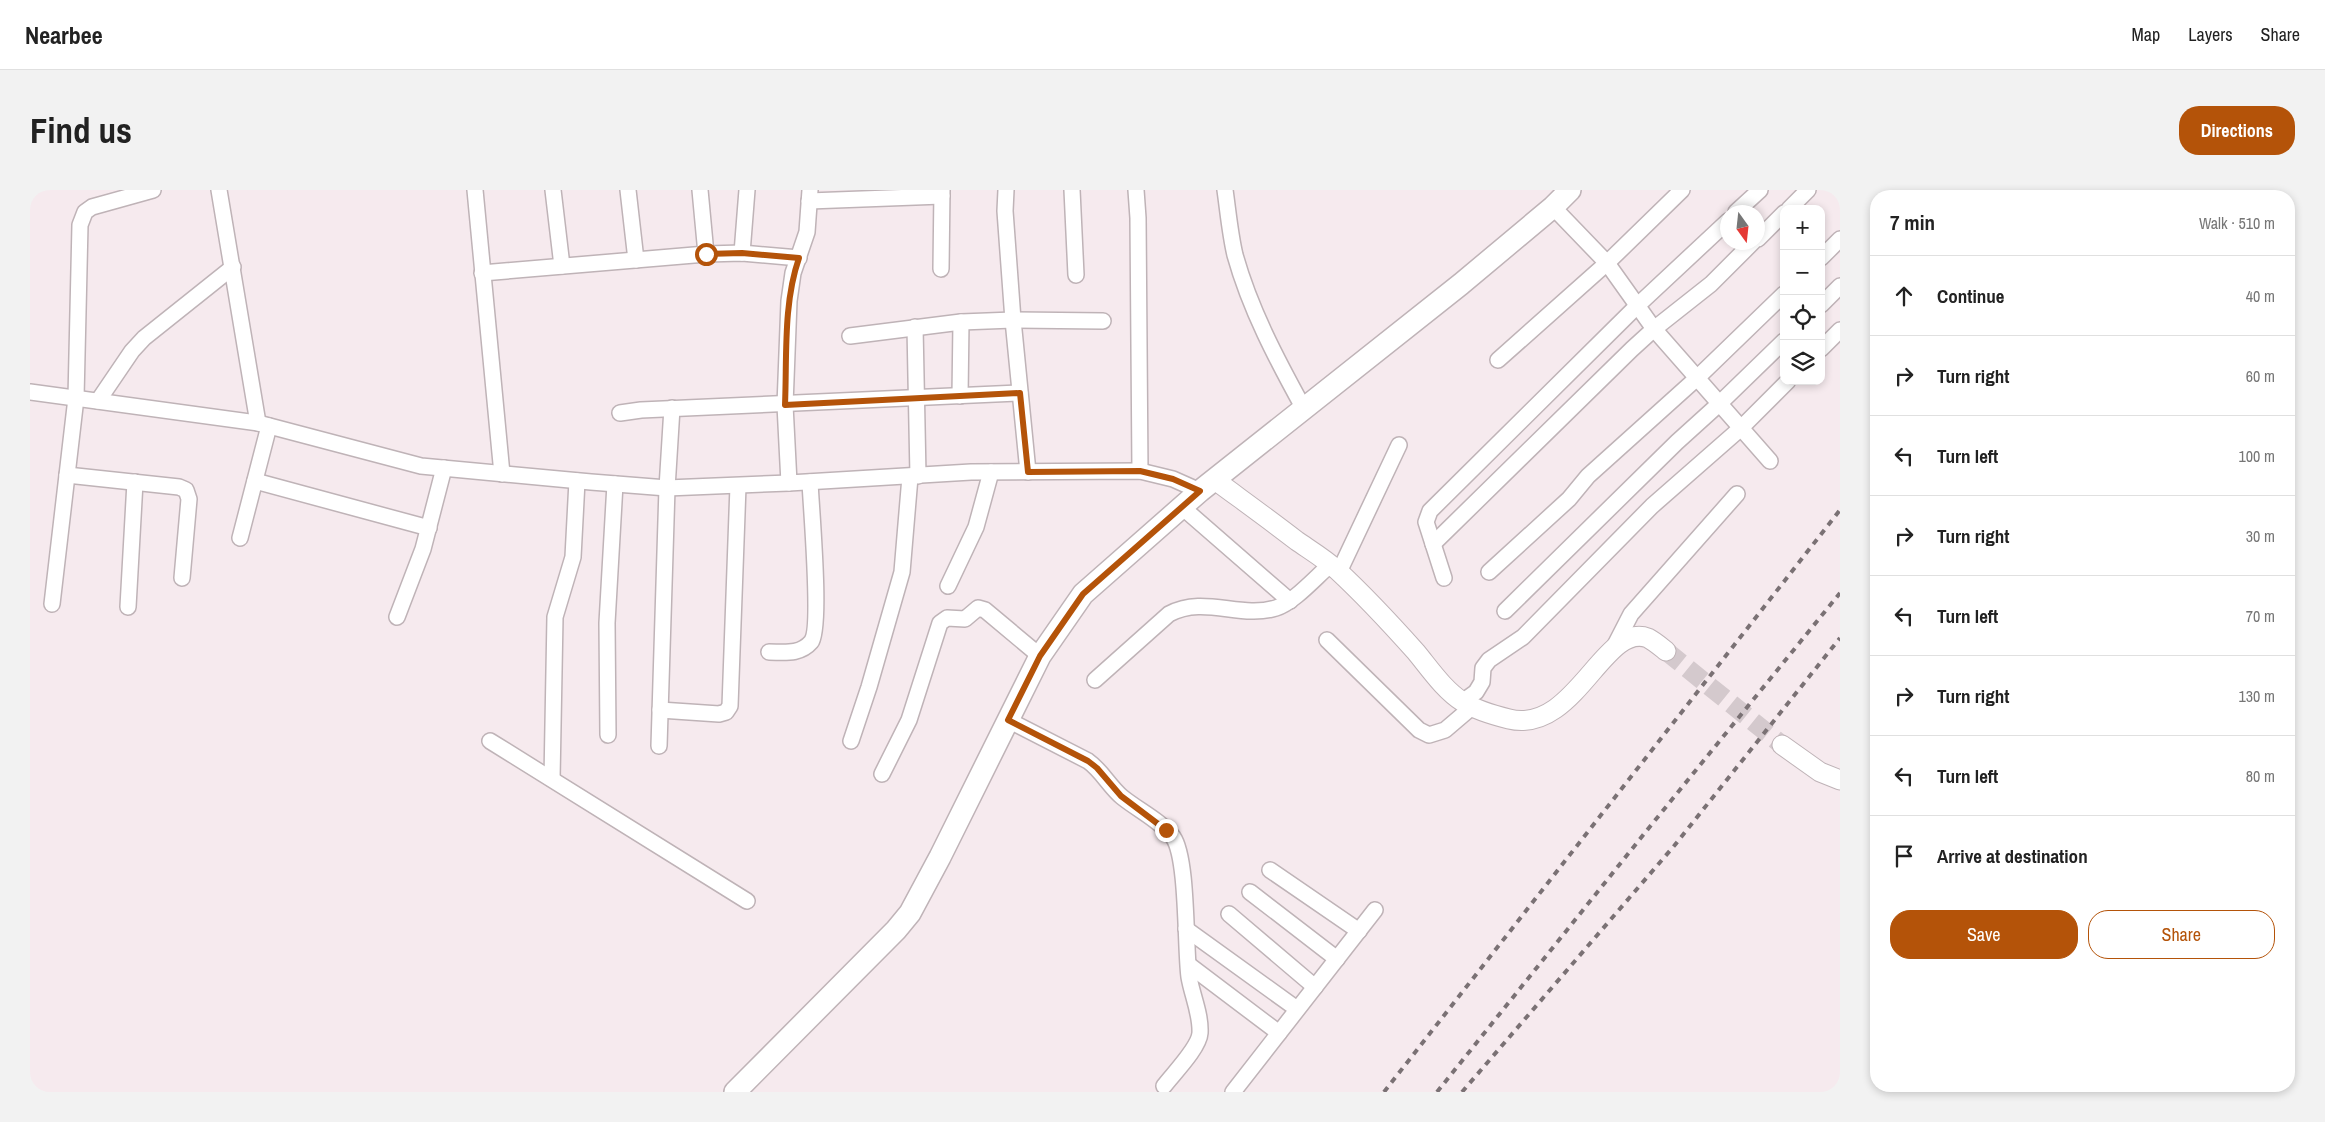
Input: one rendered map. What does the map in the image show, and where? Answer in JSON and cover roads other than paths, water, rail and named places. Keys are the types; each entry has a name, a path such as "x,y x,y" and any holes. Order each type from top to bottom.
{"main road":[{"path":"735,1092 896,930 910,913 1040,656 1083,594 1207,485 1461,284 1553,207 1570,190"}],"street":[{"path":"52,604 76,398 80,225 84,212 92,207 153,190"},
{"path":"219,190 264,424 255,481 240,538"},
{"path":"474,190 502,474"},
{"path":"553,190 562,266"},
{"path":"628,190 636,260"},
{"path":"700,190 706,254"},
{"path":"742,253 747,190"},
{"path":"1006,190 1005,211 1013,320 1028,472"},
{"path":"1072,190 1076,275"},
{"path":"1136,190 1138,218 1140,471"},
{"path":"1225,190 1235,252 1242,279 1272,351 1304,409"},
{"path":"1498,360 1607,262 1682,190"},
{"path":"1744,205 1760,190"},
{"path":"1792,205 1808,190"},
{"path":"788,483 785,405 789,301 793,273 807,232 810,196 942,193 941,269"},
{"path":"1553,207 1607,262 1654,329 1770,461"},
{"path":"1765,232 1780,217"},
{"path":"1444,578 1426,522 1430,511 1638,305 1720,228"},
{"path":"1825,254 1840,239"},
{"path":"1432,544 1654,329 1711,284 1746,250"},
{"path":"482,273 706,254 742,253 799,258"},
{"path":"98,401 132,351 144,338 233,267"},
{"path":"1825,301 1840,286"},
{"path":"1489,572 1569,499 1588,476 1696,378 1783,295"},
{"path":"850,336 961,322 1013,320 1103,321"},
{"path":"960,396 961,322"},
{"path":"850,741 872,678 902,572 914,476 915,327"},
{"path":"1825,345 1840,330"},
{"path":"1505,611 1677,442 1780,345"},
{"path":"1327,640 1419,730 1428,735 1445,730 1472,706 1476,692 1482,682 1483,668 1489,660 1523,637 1652,506 1741,428 1784,385"},
{"path":"30,392 264,424 420,466 577,481 667,488 738,486 991,472 1140,471 1207,485 1335,568 1386,618 1450,691 1472,706 1511,720 1538,718 1552,712 1566,702 1614,647 1631,614 1737,494"},
{"path":"620,414 641,410 672,408 785,405 1020,393"},
{"path":"659,746 667,488 672,408"},
{"path":"1096,680 1169,614 1180,608 1192,605 1264,611 1278,608 1335,568 1399,445"},
{"path":"397,617 418,564 444,468"},
{"path":"948,586 976,527 991,472"},
{"path":"67,475 180,486 186,490 188,499 182,578"},
{"path":"255,481 429,528"},
{"path":"552,780 555,617 573,557 577,481"},
{"path":"128,607 135,482"},
{"path":"769,652 795,652 805,648 813,640 818,616 810,482"},
{"path":"608,736 607,623 615,484"},
{"path":"660,710 719,714 726,712 730,706 738,486"},
{"path":"1182,507 1290,601"},
{"path":"882,774 909,720 940,623 947,618 965,618 978,608 985,610 1040,656"},
{"path":"1614,647 1637,637 1647,638 1666,651"},
{"path":"1008,720 1078,754 1097,768 1114,789 1166,830 1177,844 1182,865 1189,965 1199,1018 1200,1035 1196,1044 1164,1086"},
{"path":"490,741 747,901"},
{"path":"1782,745 1820,772 1840,780"},
{"path":"1270,870 1359,931"},
{"path":"1250,892 1337,959"},
{"path":"1232,1092 1375,910"},
{"path":"1229,914 1315,987"},
{"path":"1186,929 1297,1009"},
{"path":"1189,965 1279,1033"}],"tunnel":[{"path":"1666,651 1782,745"}],"railway":[{"path":"1384,1092 1840,510"},
{"path":"1437,1092 1840,593"},
{"path":"1462,1092 1674,846 1840,638"}]}
